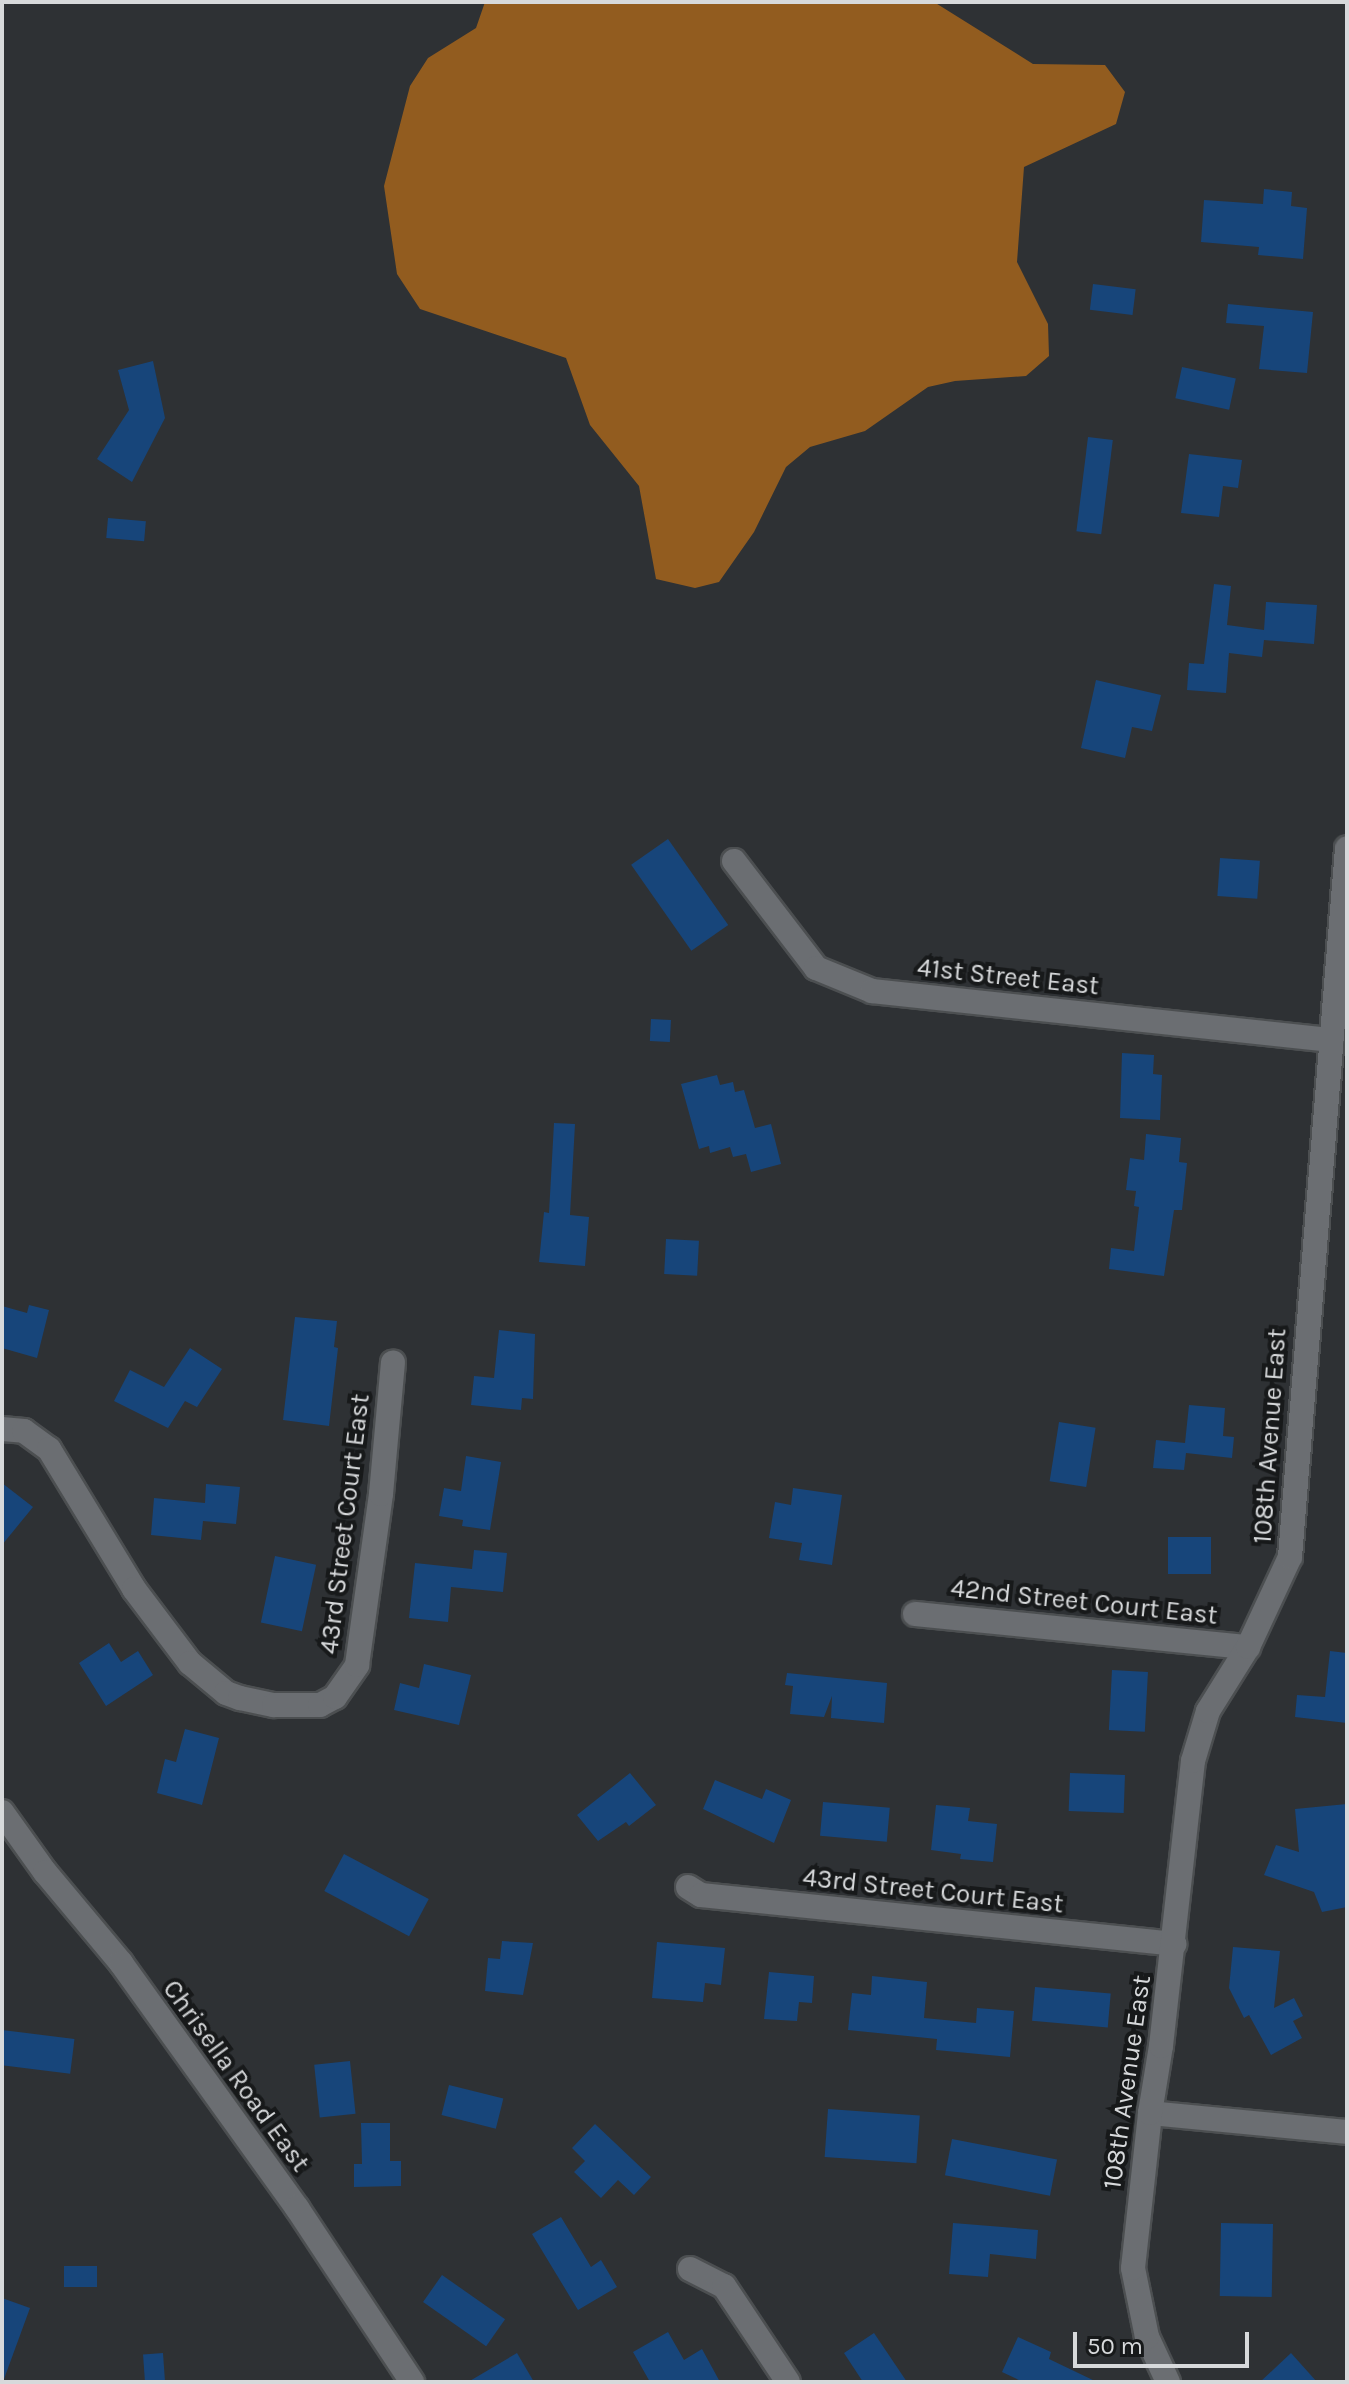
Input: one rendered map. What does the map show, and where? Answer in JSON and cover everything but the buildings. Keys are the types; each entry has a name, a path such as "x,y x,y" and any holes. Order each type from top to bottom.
{"street":[{"name":"108th Avenue East","path":"1168,2382 1147,2337 1133,2268 1150,2113 1174,1944 1193,1761 1208,1711 1248,1647 1290,1557 1347,848"},
{"name":"41st Street East","path":"734,861 816,968 872,991 1331,1040"},
{"name":"43rd Street Court East","path":"2,1429 24,1431 49,1449 134,1589 190,1663 226,1693 240,1698 274,1705 320,1705 335,1697 357,1665 379,1510 393,1363"},
{"name":"42nd Street Court East","path":"915,1614 1248,1647"},
{"name":"Chrisella Road East","path":"2,1812 45,1872 130,1975 298,2210 412,2382"},
{"name":"43rd Street Court East","path":"688,1887 701,1895 1174,1944"},
{"path":"1150,2113 1347,2132"},
{"path":"690,2269 724,2286 788,2382"}],"shaded area":[{"path":"485,2 934,2 1033,64 1105,65 1125,92 1116,124 1024,167 1017,262 1048,324 1049,356 1026,376 955,381 928,387 865,431 810,447 786,467 754,532 719,582 695,588 656,579 639,486 590,425 566,358 420,309 397,274 384,186 410,86 428,58 476,28"}]}
